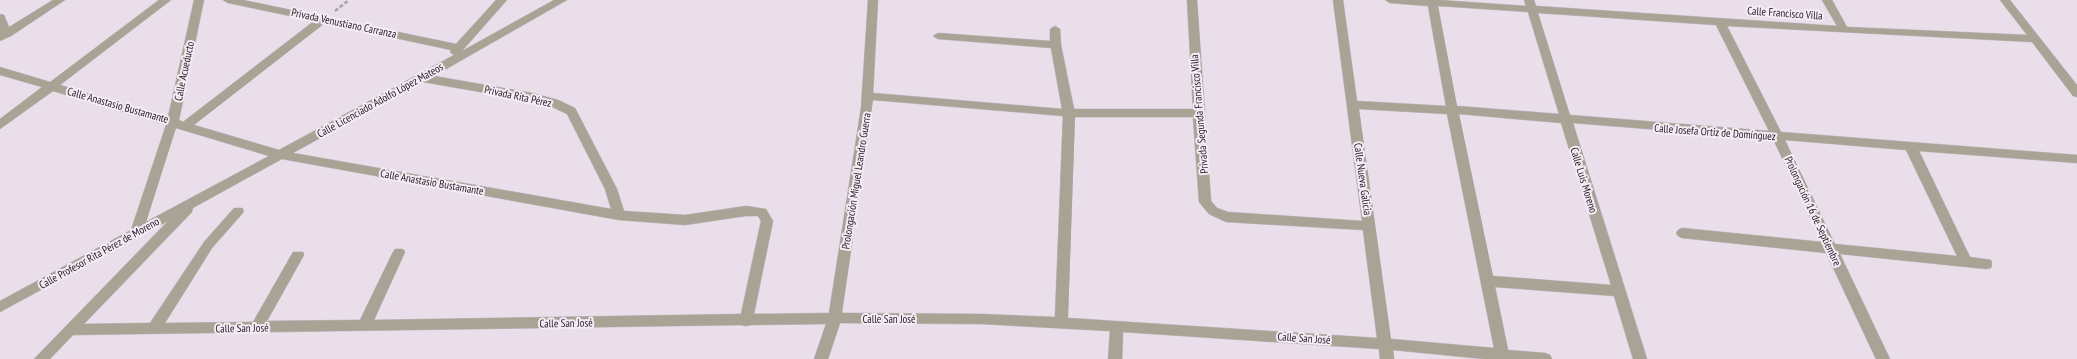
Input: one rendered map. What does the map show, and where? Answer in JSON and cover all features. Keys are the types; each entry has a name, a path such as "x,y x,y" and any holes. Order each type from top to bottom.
{"street":[{"path":"0,17 4,36 60,0"},
{"path":"0,125 166,0"},
{"name":"Calle Acueducto","path":"136,233 173,121 199,0"},
{"name":"Privada Venustiano Carranza","path":"228,0 459,48"},
{"path":"443,65 502,0"},
{"name":"Calle Licenciado Adolfo López Mateos","path":"198,200 562,0"},
{"name":"Prolongación Miguel Leandro Guerra","path":"821,359 835,318 868,96 873,0"},
{"name":"Privada Segunda Francisco Villa","path":"1192,0 1194,65 1200,113 1205,202 1213,211 1226,217 1370,226"},
{"name":"Calle Nueva Galicia","path":"1338,0 1387,359"},
{"name":"Calle Francisco Villa","path":"1390,0 1530,4 1719,21 1844,30 2036,39"},
{"path":"1826,0 1844,30"},
{"path":"2006,0 2077,93"},
{"path":"1432,2 1452,110 1502,354"},
{"name":"Calle Luis Moreno","path":"1530,4 1640,359"},
{"path":"186,125 324,19"},
{"name":"Prolongación 16 de Septiembre","path":"1719,21 1778,137 1883,359"},
{"path":"1055,29 1056,45 1069,113 1061,322"},
{"path":"938,36 1056,45"},
{"name":"Calle Anastasio Bustamante","path":"0,71 173,121 281,155 619,215 685,220 746,210 762,212 767,222 746,321"},
{"name":"Privada Rita Pérez","path":"422,78 532,97 554,103 571,111 611,189 619,215"},
{"path":"868,96 1069,113 1200,113"},
{"name":"Calle Josefa Ortiz de Domínguez","path":"1352,105 1452,110 1778,137 2077,159"},
{"path":"1911,147 1966,262"},
{"path":"41,359 198,200"},
{"name":"Calle Profesor Rita Pérez de Moreno","path":"0,307 198,200"},
{"path":"154,329 208,245 238,211"},
{"path":"1682,233 1986,264"},
{"path":"364,326 399,252"},
{"path":"256,327 298,255"},
{"path":"1487,281 1618,291"},
{"name":"Calle San José","path":"70,330 746,321 835,318 981,319 1061,322 1385,344 1546,359"},
{"path":"1115,359 1117,326"}]}
